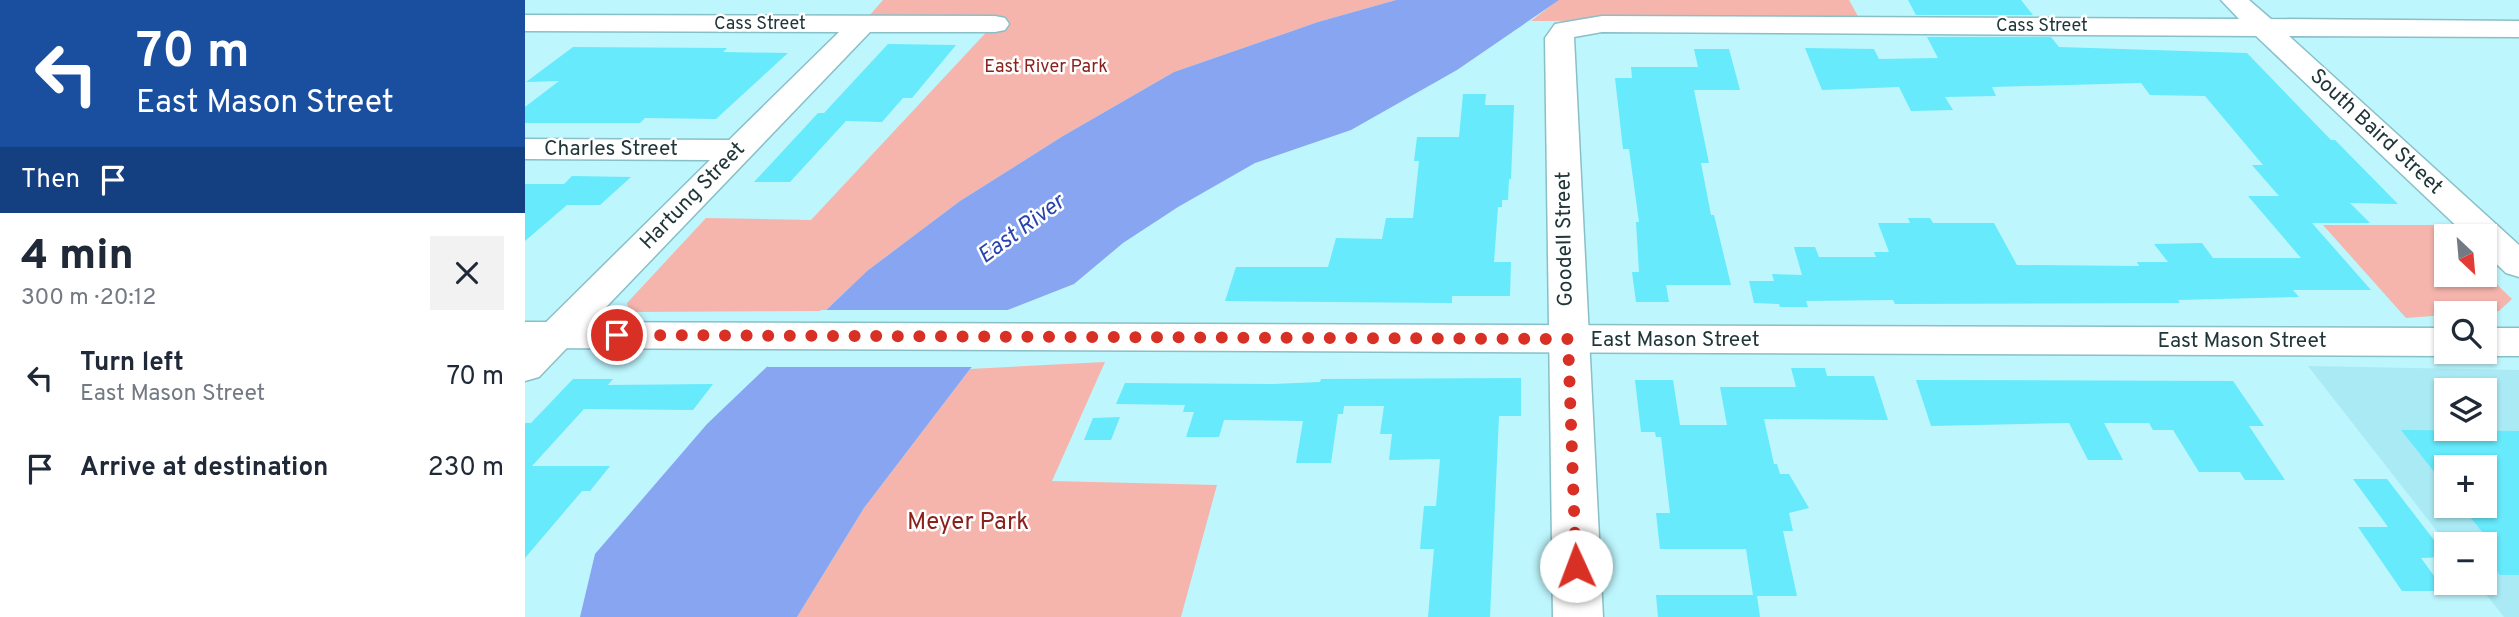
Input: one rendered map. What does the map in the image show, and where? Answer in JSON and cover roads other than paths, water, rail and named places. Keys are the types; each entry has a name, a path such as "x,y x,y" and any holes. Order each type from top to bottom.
{"street":[{"name":"South Baird Street","path":"2234,0 2519,265"},
{"name":"Cass Street","path":"525,23 995,24"},
{"name":"Hartung Street","path":"525,367 541,335 739,149 862,24"},
{"name":"Cass Street","path":"1565,30 1602,24 2519,29"},
{"name":"Goodell Street","path":"1565,30 1559,38 1578,617"},
{"name":"Charles Street","path":"525,149 739,149"},
{"name":"East Mason Street","path":"541,335 2434,342"},
{"path":"2497,342 2519,342"}],"water":[{"name":"East River","path":"1396,0 1559,0 1457,70 1351,130 1255,163 1178,207 1123,243 1074,284 1005,311 1001,337 970,369 864,508 797,617 580,617 595,554 707,424 867,271 960,201 1063,136 1174,72 1318,22"}],"park label":[{"name":"East River Park","path":"1046,67"},
{"name":"Meyer Park","path":"968,523"}]}
